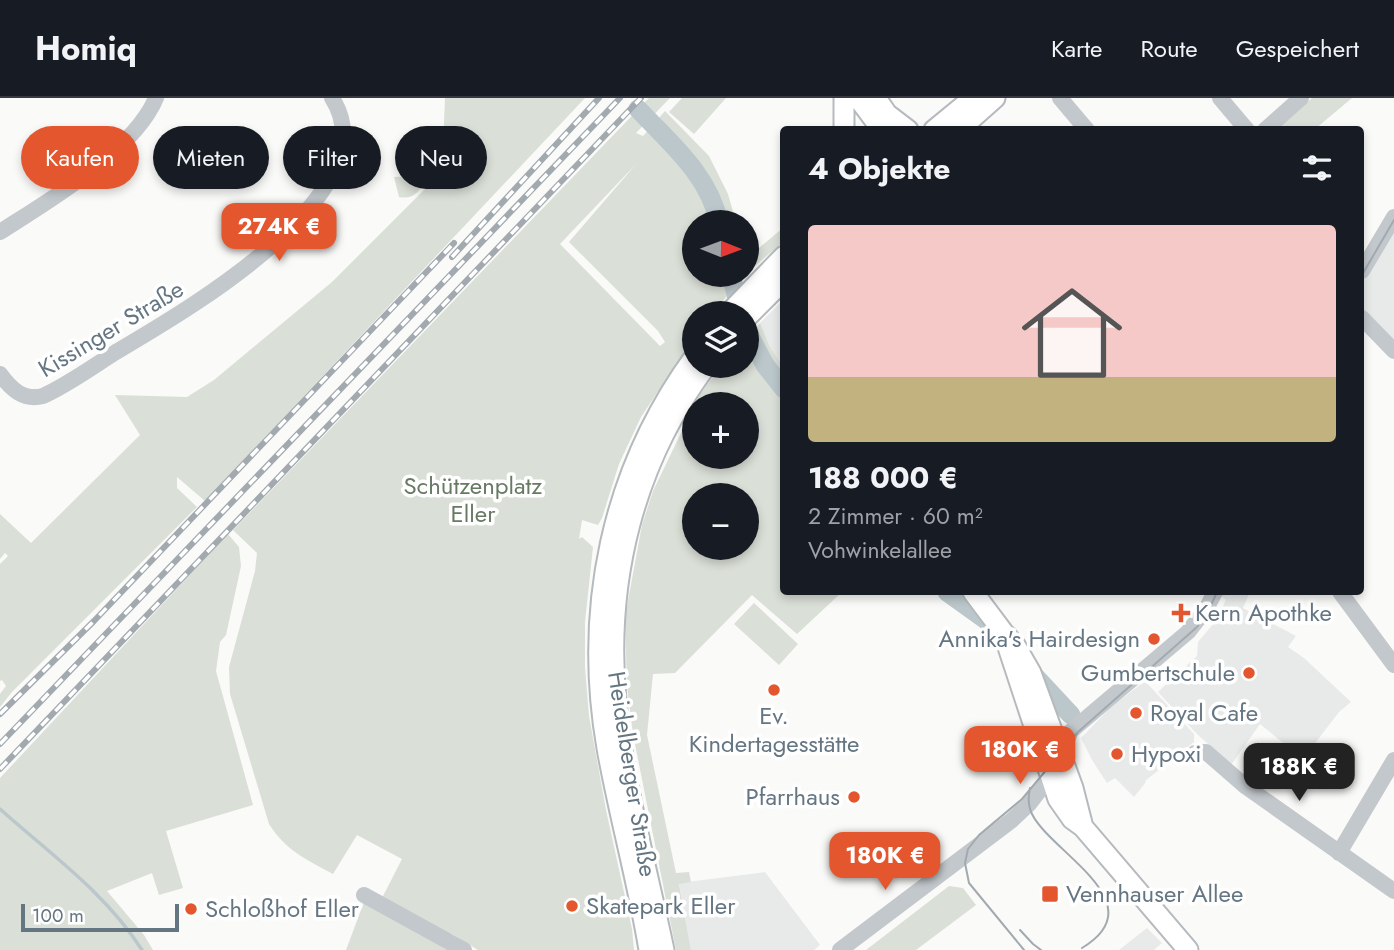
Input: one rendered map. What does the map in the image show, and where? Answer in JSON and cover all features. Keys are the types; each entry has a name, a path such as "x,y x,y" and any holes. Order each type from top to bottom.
{"main road":[{"path":"844,98 844,126"},
{"path":"939,126 973,98"},
{"path":"964,126 995,98"},
{"path":"862,126 865,100"},
{"path":"865,100 880,126"},
{"path":"865,100 903,126"},
{"path":"754,301 780,262"},
{"path":"758,301 780,283"},
{"name":"Heidelberger Straße","path":"649,950 605,736 599,676 599,608 609,541 632,467 665,401 682,376"},
{"name":"Heidelberger Straße","path":"664,950 619,728 613,668 615,605 622,554 640,488 675,412 698,378"},
{"path":"976,595 1003,632 1021,676 1055,733 1080,809 1083,827"},
{"path":"1021,676 1055,733 1049,778 1064,809 1083,827 1188,950"}],"street":[{"path":"0,232 71,185 123,145 148,115 156,98"},
{"name":"Kissinger Straße","path":"0,374 13,390 22,395 43,396 205,298 236,276 306,212 332,175 342,151 343,127 332,98"},
{"path":"1060,98 1084,126"},
{"path":"1220,98 1244,126"},
{"path":"1270,126 1301,98"},
{"path":"1364,268 1394,216"},
{"path":"1364,320 1394,351"},
{"path":"840,950 1012,820 1049,778 1055,733 1188,632 1206,609 1213,595"},
{"path":"1342,595 1394,665"},
{"path":"1195,753 1206,752 1245,786 1394,891"},
{"path":"1339,853 1394,760"},
{"path":"364,895 464,950"}],"shaded area":[{"path":"1394,225 1394,344 1364,312 1364,276"},
{"path":"780,303 780,362 770,347 760,323"},
{"name":"Gumbertschule","path":"1249,595 1243,608 1296,636 1288,647 1304,658 1351,702 1339,712 1303,759 1260,724 1231,765 1197,734 1158,692 1197,656 1198,642 1214,623 1226,600 1221,596"},
{"path":"1145,681 1194,734 1194,742 1145,781 1134,797 1115,778 1107,783 1081,738 1111,707"},
{"path":"765,872 820,945 814,950 691,950 679,883"},
{"path":"1147,928 1162,943 1154,950 1119,950"}],"green space":[{"path":"445,98 585,98 205,501 177,477 177,488 197,507 0,707 0,694 6,686 0,681 0,564 8,556 5,553 0,559 0,514 31,543 140,435 115,395 187,397 214,380 332,282 425,189 487,189 487,126 444,126"},
{"name":"Schützenplatz Eller","path":"649,98 670,98 636,133 643,136 665,111 709,156 728,194 733,210 682,210 682,287 735,287 723,301 682,301 682,356 641,417 619,464 602,518 598,525 582,520 579,539 582,537 593,547 585,622 589,716 634,950 478,950 452,934 442,936 381,900 402,859 357,835 333,874 297,854 282,841 269,824 230,694 229,667 255,571 257,553 233,530","holes":["637,163 569,242 658,331 665,342 660,346 560,244"]},
{"path":"682,98 726,98 694,134 669,112"},
{"path":"1312,98 1352,98 1319,126 1280,126"},
{"path":"397,189 420,189 409,197 399,197"},
{"path":"780,230 780,244 760,262 760,247"},
{"path":"760,323 780,362 780,595 839,595 797,634 752,595 675,673 653,674 647,735 676,873 689,872 691,882 679,884 691,950 676,950 633,734 627,687 625,617 642,525 653,491 682,431 682,469 759,469 759,392 701,392 712,378 759,378"},
{"path":"228,534 239,547 241,566 226,635 220,642 216,671 253,805 166,831 183,888 159,895 152,873 107,891 144,935 153,950 0,950 0,778"},
{"path":"754,603 798,644 779,665 734,624"},
{"path":"949,886 963,888 976,905 916,950 866,950"},
{"path":"364,902 458,950 346,950"}],"waterway":[{"path":"638,109 697,174 715,210"},
{"path":"734,287 738,301"},
{"path":"759,354 780,384"},
{"path":"951,595 986,620 995,631"},
{"path":"1031,672 1071,715"},
{"path":"0,809 94,892 142,950"}],"tram line":[{"path":"1364,272 1394,220"},
{"path":"1024,950 969,883 965,863 968,849 979,835 1022,799 1078,732 1197,627 1216,595"},
{"path":"1030,788 1032,814 1092,879 1104,896 1108,914 1102,931 1082,948"},
{"path":"1020,930 1041,950"}],"railway":[{"path":"452,257 599,98"},
{"path":"0,744 620,98"},
{"path":"0,769 641,98"},
{"path":"0,714 94,621 454,243"}],"place":[{"name":"Kern Apothke","path":"1181,613"},
{"name":"Annika's Hairdesign","path":"1154,639"},
{"name":"Gumbertschule","path":"1249,673"},
{"name":"Ev. Kindertagesstätte","path":"774,690"},
{"name":"Royal Cafe","path":"1136,713"},
{"name":"Hypoxi","path":"1117,754"},
{"name":"Pfarrhaus","path":"854,797"},
{"name":"Vennhauser Allee","path":"1050,894"},
{"name":"Skatepark Eller","path":"572,906"},
{"name":"Schloßhof Eller","path":"191,909"}]}
